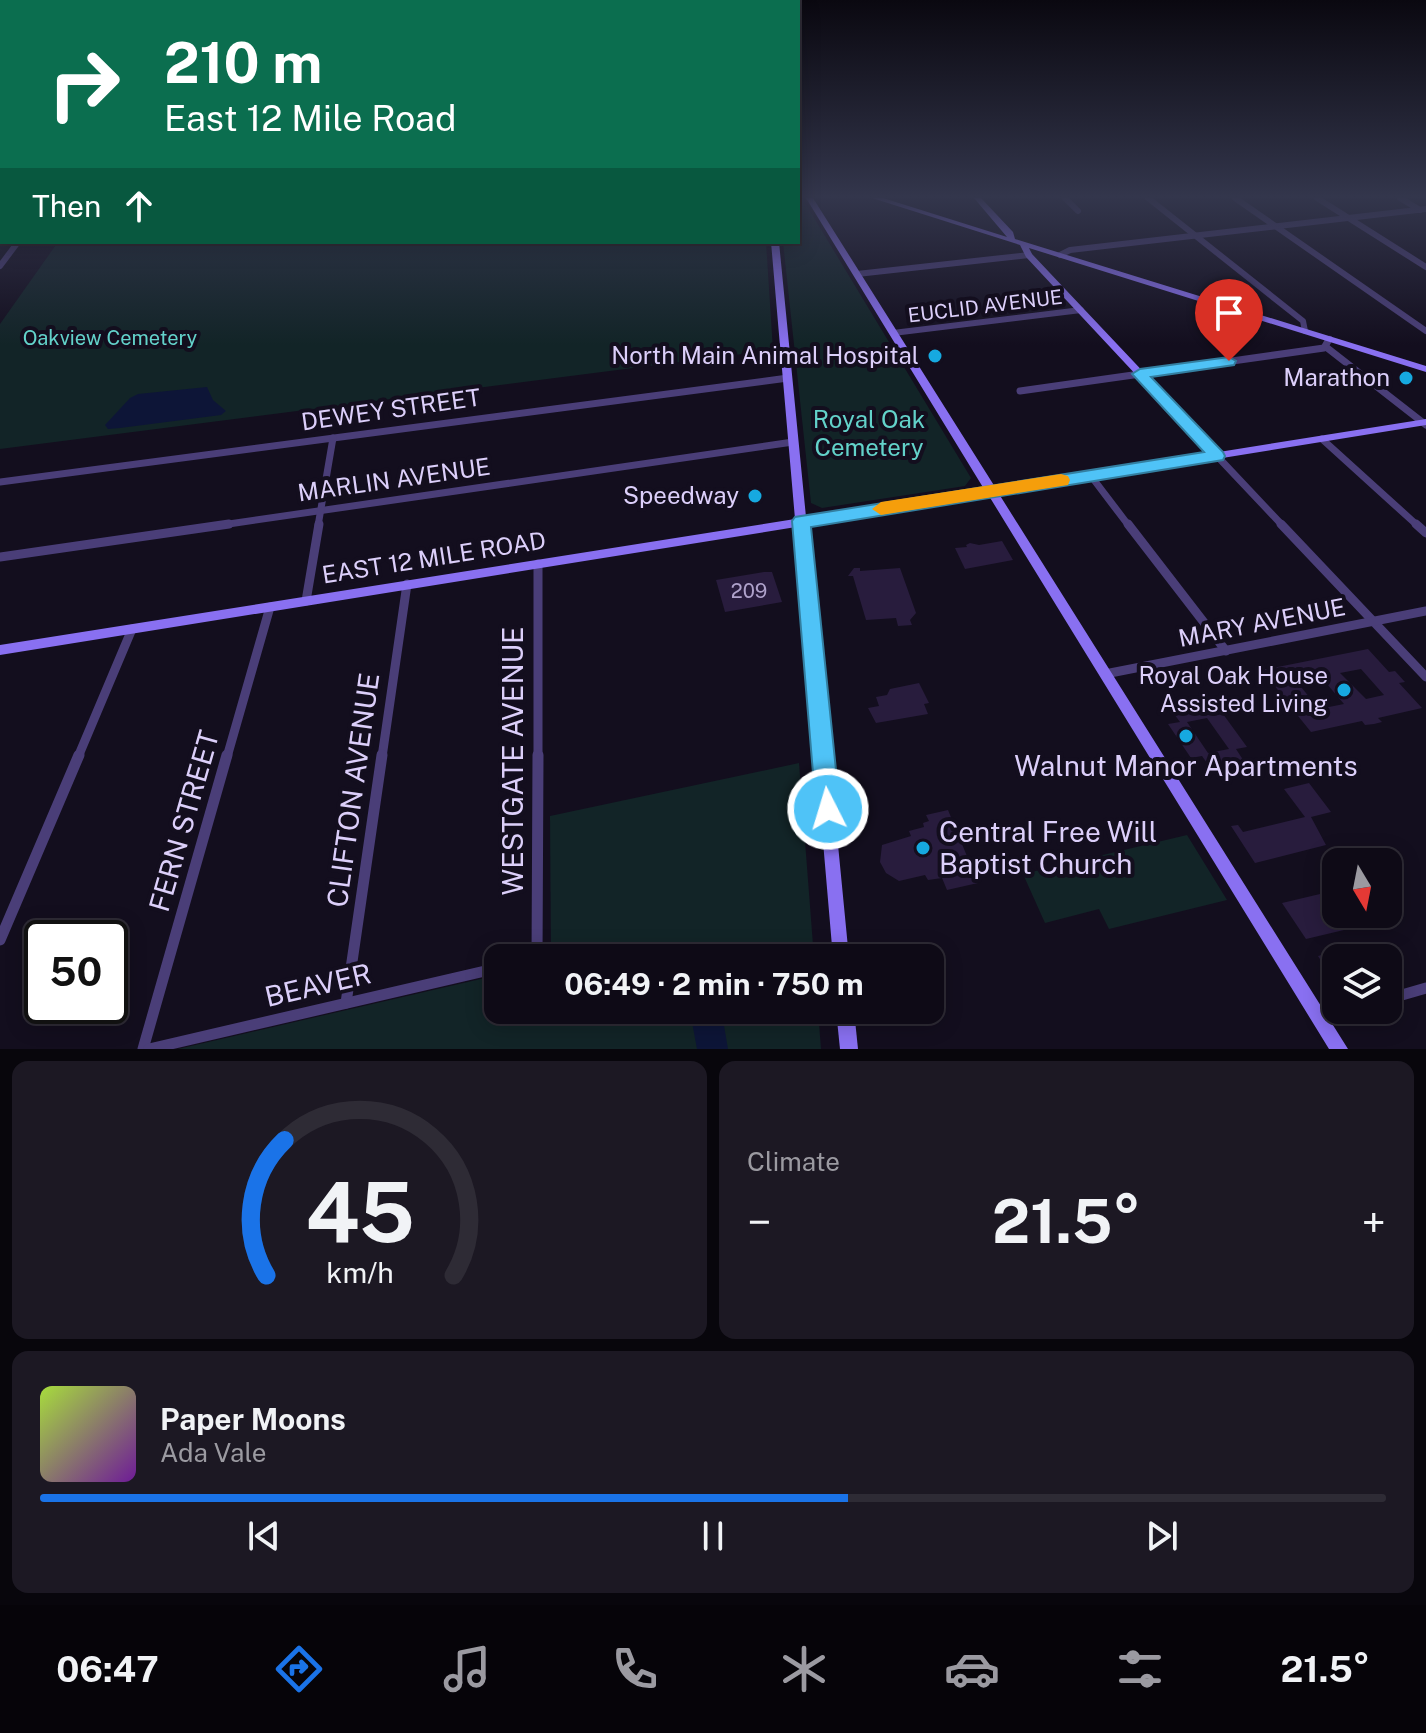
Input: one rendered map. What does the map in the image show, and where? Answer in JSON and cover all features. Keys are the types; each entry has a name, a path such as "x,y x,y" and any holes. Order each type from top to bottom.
{"main road":[{"path":"775,247 840,944"},
{"path":"840,247 1339,1049"},
{"path":"1025,247 1217,456"},
{"path":"1033,247 1305,331 1328,343 1426,369"},
{"name":"EAST 12 MILE ROAD","path":"0,650 1425,423"},
{"path":"846,1024 849,1049"}],"street":[{"path":"0,266 14,247"},
{"path":"1060,255 1070,250 1097,247"},
{"path":"1209,247 1303,321 1305,331"},
{"path":"1305,247 1426,331"},
{"path":"1394,247 1426,267"},
{"path":"857,274 1029,255"},
{"name":"EUCLID AVENUE","path":"893,333 1081,310"},
{"path":"1020,391 1328,343 1425,423"},
{"name":"DEWEY STREET","path":"0,482 788,378"},
{"path":"306,601 333,438"},
{"path":"1322,439 1426,533"},
{"name":"MARLIN AVENUE","path":"0,557 793,442"},
{"path":"1217,456 1426,677"},
{"path":"1091,476 1226,651"},
{"name":"WESTGATE AVENUE","path":"537,944 538,564"},
{"name":"CLIFTON AVENUE","path":"346,1003 407,584"},
{"name":"FERN STREET","path":"146,1049 270,607"},
{"name":"MARY AVENUE","path":"1105,674 1426,611"},
{"path":"0,940 132,629"},
{"name":"BEAVER","path":"146,1049 484,971"},
{"path":"1402,995 1426,988"}],"green space":[{"name":"Oakview Cemetery","path":"54,247 766,247 773,350 0,449 0,324"},
{"name":"Royal Oak Cemetery","path":"784,247 832,247 971,478 965,486 822,508 811,503"},
{"path":"799,763 813,944 551,944 550,816"},
{"path":"1187,835 1227,900 1109,929 1099,909 1045,923 1023,874"},
{"path":"484,978 484,1024 819,1024 821,1049 178,1049"}],"water":[{"path":"207,387 213,400 226,411 221,415 120,428 108,429 105,425 130,398 138,394"},
{"path":"692,1024 724,1024 728,1049 697,1049"}],"building":[{"path":"1002,541 1013,560 965,569 955,548 967,547 970,543 979,545"},
{"path":"854,568 860,568 860,571 900,568 916,613 910,620 912,625 898,626 896,618 866,620 853,576 848,576"},
{"path":"772,572 782,602 725,612 716,580"},
{"name":"Royal Oak House Assisted Living","path":"1368,649 1389,672 1395,671 1405,682 1399,683 1422,708 1378,718 1382,722 1374,724 1365,725 1362,721 1311,732 1290,706 1284,708 1274,695 1281,694 1262,670","holes":["1361,669 1384,695 1366,699 1340,673","1321,677 1344,704 1319,709 1297,682"]},
{"path":"919,683 929,703 924,704 928,714 876,723 868,708 879,706 876,697 887,695 890,689"},
{"name":"Walnut Manor Apartments","path":"1202,700 1213,716 1223,714 1247,747 1236,749 1247,766 1214,773 1202,756 1191,758 1168,724 1180,722 1169,707","holes":["1207,718 1229,749 1208,753 1187,722"]},
{"path":"1309,783 1331,812 1311,817 1326,845 1255,863 1231,826 1238,825 1243,832 1305,817 1284,789"},
{"name":"Central Free Will Baptist Church","path":"948,810 978,883 947,890 942,878 928,880 925,875 899,881 886,873 880,862 882,845 911,836 909,831 924,827 923,823 929,821 926,815"},
{"path":"1320,894 1322,928 1344,930 1306,939 1282,903"}],"slow traffic":[{"path":"881,509 1061,480"}],"place":[{"name":"North Main Animal Hospital","path":"935,356"},
{"name":"Marathon","path":"1406,378"},
{"name":"Speedway","path":"755,496"},
{"name":"Royal Oak House Assisted Living","path":"1344,690"},
{"name":"Walnut Manor Apartments","path":"1186,736"},
{"name":"Central Free Will Baptist Church","path":"923,848"}],"route":[{"path":"828,809 801,521 1217,456 1140,374 1229,361"}]}
